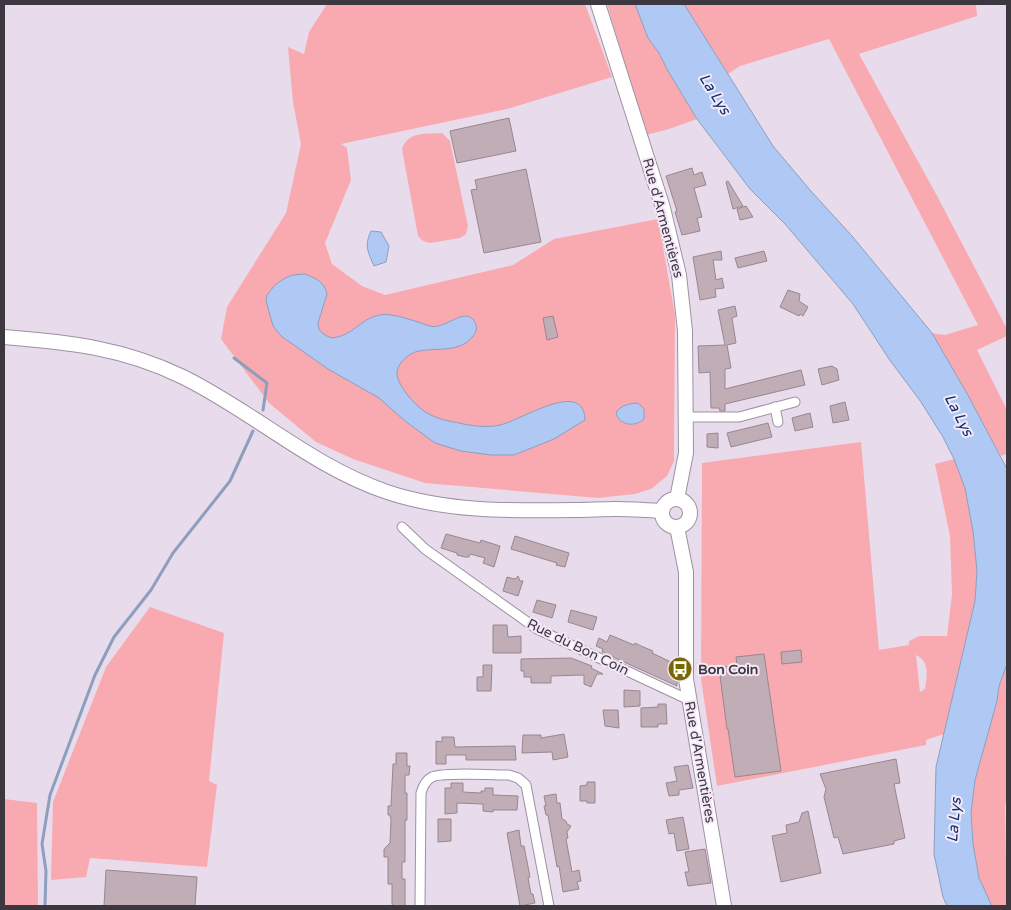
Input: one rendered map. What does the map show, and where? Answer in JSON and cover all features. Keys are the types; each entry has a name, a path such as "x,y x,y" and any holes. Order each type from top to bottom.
{"main road":[{"name":"Rue d'Armentières","path":"598,4 658,191 672,242 684,314 685,460 677,498"},
{"path":"4,337 87,345 131,356 152,364 205,389 335,470 372,486 416,500 489,510 616,509 661,511"},
{"path":"677,498 685,502 690,511 687,522 677,527 672,527 666,523 661,511 667,502 677,498"},
{"name":"Rue d'Armentières","path":"677,527 686,572 685,666 689,700 724,906"}],"street":[{"path":"686,417 739,417 795,402"},
{"path":"775,407 778,422"},
{"name":"Rue du Bon Coin","path":"402,527 425,549 533,626 689,700"},
{"path":"420,906 421,792 428,780 440,775 509,775 518,778 526,785 549,906"}],"shaded area":[{"path":"327,4 585,4 612,77 507,109 341,144 347,148 351,180 325,243 332,264 362,286 385,295 513,265 554,239 658,219 675,315 674,461 667,476 651,489 635,494 598,498 425,483 353,459 316,442 269,403 221,339 227,307 286,213 301,144 293,102 288,47 304,54 309,32"},
{"path":"607,4 635,4 648,38 659,53 697,119 646,135"},
{"path":"684,4 976,4 977,16 859,54 1007,329 1007,336 977,350 1007,410 1007,454 1001,456 932,333 945,335 978,325 829,39 740,66 728,74"},
{"path":"442,133 450,141 468,226 466,234 460,238 430,243 423,241 418,236 402,149 405,143 413,136"},
{"path":"861,442 879,650 909,645 909,641 919,636 947,636 952,594 950,536 935,464 954,459 965,488 973,531 977,571 975,601 944,734 926,740 926,745 717,786 701,679 702,463","holes":["916,655 926,665 927,675 925,689 920,692"]},
{"path":"150,607 224,633 209,781 217,785 207,867 90,858 86,877 51,880 53,802 106,667"},
{"path":"1007,664 1007,793 1005,808 1007,906 992,906 979,878 973,844 971,813 975,780 997,701 999,686"},
{"path":"4,799 37,803 38,906 4,906"}],"water":[{"name":"La Lys","path":"635,4 684,4 773,146 852,236 932,333 1007,469 1007,664 999,686 997,701 975,780 971,813 973,844 979,878 992,906 947,906 943,897 934,854 936,767 975,601 977,571 973,531 965,488 954,459 943,437 921,402 889,359 853,304 785,224 750,189 697,119 659,53 648,38"},
{"path":"371,231 381,232 389,246 386,262 374,266 368,249"},
{"path":"304,274 318,281 326,290 327,294 318,326 322,333 332,338 346,334 372,317 385,314 430,326 442,325 468,316 472,319 476,325 476,330 467,342 450,348 414,352 398,367 398,380 407,395 424,411 450,421 475,426 490,426 510,422 550,405 574,402 582,408 585,420 554,439 514,455 491,455 461,451 435,443 405,421 379,398 328,369 281,336 273,326 266,301 267,295 275,285 285,278"},
{"path":"636,403 644,409 644,419 637,423 629,424 618,418 616,414 621,407"}],"building":[{"path":"509,118 516,151 457,163 450,131"},
{"path":"692,168 694,175 702,172 706,185 694,188 702,217 697,218 700,231 682,235 666,176"},
{"path":"526,169 541,242 484,253 471,190 477,189 475,180"},
{"path":"728,181 743,206 733,209 726,182"},
{"path":"746,206 753,217 740,220 737,209"},
{"path":"721,251 722,260 713,260 716,280 722,278 724,288 715,289 716,297 700,300 693,257"},
{"path":"764,251 767,261 738,268 735,258"},
{"path":"788,290 800,294 799,301 808,307 803,316 780,307"},
{"path":"735,306 737,316 732,318 736,343 727,345 731,368 725,369 725,389 801,370 805,385 725,404 725,411 720,411 719,408 711,408 710,372 699,373 698,346 725,345 718,310"},
{"path":"553,316 558,337 547,340 543,318"},
{"path":"832,366 837,369 839,380 822,385 818,369"},
{"path":"845,402 849,420 833,423 830,406"},
{"path":"810,413 813,427 795,431 792,418"},
{"path":"768,423 772,437 731,447 727,433"},
{"path":"718,433 718,448 707,447 707,434"},
{"path":"446,534 480,543 481,540 500,546 494,567 483,563 485,558 470,554 469,557 465,557 441,548"},
{"path":"515,536 569,553 565,567 511,549"},
{"path":"518,576 520,581 523,581 518,596 503,591 507,577 515,579"},
{"path":"537,600 556,605 552,618 533,612"},
{"path":"571,610 597,617 593,630 568,622"},
{"path":"493,625 507,625 508,637 521,636 521,653 493,653"},
{"path":"610,635 634,645 635,643 671,662 677,661 677,686 602,652 603,649 596,646 599,638 607,642"},
{"path":"801,650 802,662 782,664 781,652"},
{"path":"764,654 781,771 735,777 719,668 737,665 736,657"},
{"path":"571,658 592,666 591,668 603,674 597,674 591,687 584,684 584,675 551,676 551,683 531,683 531,677 524,677 524,671 521,671 521,659"},
{"path":"483,665 492,665 491,691 477,691 477,677 483,677"},
{"path":"624,690 640,691 640,706 624,707"},
{"path":"658,704 666,704 667,724 658,724 658,727 641,727 641,708 658,707"},
{"path":"603,710 618,710 619,728 605,726"},
{"path":"564,734 568,757 553,760 552,752 522,753 523,735 541,735 541,738"},
{"path":"442,737 454,737 455,747 515,746 516,760 466,760 466,755 446,755 446,764 436,764 436,741 442,742"},
{"path":"396,753 407,753 407,766 410,766 409,775 405,775 407,820 405,820 405,862 402,862 402,879 405,879 405,906 393,906 392,904 392,884 388,884 388,857 384,857 384,849 390,843 391,820 390,815 388,815 388,806 391,806 393,764 396,764"},
{"path":"896,759 900,783 894,784 905,838 894,841 894,844 843,854 838,837 834,838 824,797 826,789 820,774"},
{"path":"688,765 693,788 679,790 679,795 669,796 666,783 677,781 674,767"},
{"path":"587,782 595,782 595,803 580,801 580,786 587,785"},
{"path":"451,783 463,783 463,792 481,793 481,791 485,791 485,788 493,788 493,795 518,796 517,810 483,811 483,804 457,803 457,813 445,814 445,788 451,788"},
{"path":"556,794 557,803 560,803 562,819 571,826 567,832 568,838 566,839 572,872 579,870 581,881 577,882 579,889 563,892 548,815 546,815 544,806 546,806 544,796"},
{"path":"808,811 821,873 781,882 772,836 787,833 786,825 799,822 802,813"},
{"path":"683,817 689,849 677,851 674,833 669,834 666,820"},
{"path":"438,819 451,819 451,841 438,842"},
{"path":"519,830 521,846 524,846 530,877 528,878 531,894 533,894 535,903 520,906 507,833"},
{"path":"705,849 711,883 688,886 685,872 689,872 685,852"},
{"path":"106,870 197,877 195,906 104,906"}],"waterway":[{"path":"234,358 267,383 263,410"},
{"path":"45,906 46,871 42,844 50,795 95,675 114,637 151,590 173,553 230,481 253,431"}],"place":[{"name":"Bon Coin","path":"680,669"}]}
